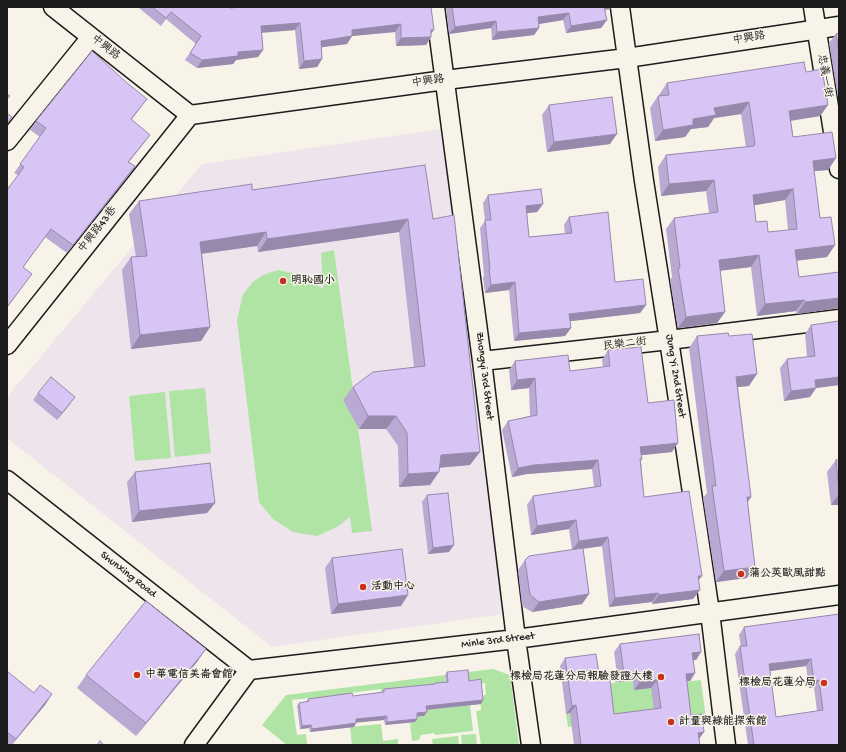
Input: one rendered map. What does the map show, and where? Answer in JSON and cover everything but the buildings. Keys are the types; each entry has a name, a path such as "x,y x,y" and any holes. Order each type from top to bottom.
{"street":[{"name":"中興路","path":"53,7 190,115 445,80 627,58 839,26"},
{"name":"Zhongyi 3rd Street","path":"435,7 482,361 516,639 531,745"},
{"name":"Jung Yi 2nd Street","path":"620,7 644,181 710,612 726,745"},
{"name":"忠義一街","path":"813,7 839,169"},
{"path":"7,141 91,37"},
{"name":"中興路43巷","path":"7,345 190,115"},
{"name":"民樂二街","path":"482,361 839,319"},
{"name":"Shunxing Road","path":"7,480 250,670"},
{"name":"Minle 3rd Street","path":"250,670 516,639 839,595"},
{"path":"194,745 250,670"}],"shaded area":[{"name":"明恥國小","path":"441,129 504,614 272,647 7,438 7,397 202,164"}],"green space":[{"path":"334,250 372,531 352,533 350,517 337,527 317,536 293,532 273,519 259,502 237,320 243,294 253,282 263,275 278,270 293,273 307,278 323,289 321,253"},
{"path":"205,388 211,453 175,457 169,391"},
{"path":"165,392 171,458 135,461 129,396"},
{"path":"493,669 510,675 519,745 481,745 476,711 481,710 480,696 486,695 485,683 467,684 445,675"},
{"path":"632,672 642,687 701,680 706,720 685,723 657,712 568,727 566,714 571,713 604,684 615,683 614,674"},
{"path":"445,675 446,685 435,708 470,705 473,731 421,735 419,740 412,741 410,723 415,722 414,717 424,716 381,693 381,689 350,693 350,697 310,702 309,698 292,700 297,735 306,734 307,745 287,745 262,725 286,695"},
{"path":"381,724 383,741 398,739 398,745 352,745 350,727"},
{"path":"476,734 477,745 462,745 461,735"},
{"path":"458,736 459,745 433,745 432,739"}],"place":[{"name":"明恥國小","path":"283,281"},
{"name":"蒲公英歐風甜點","path":"741,574"},
{"name":"活動中心","path":"363,587"},
{"name":"中華電信美崙會館","path":"137,675"},
{"name":"標檢局花蓮分局報驗發證大樓","path":"661,677"},
{"name":"標檢局花蓮分局","path":"824,683"},
{"name":"計量與綠能探索館","path":"671,722"}]}
